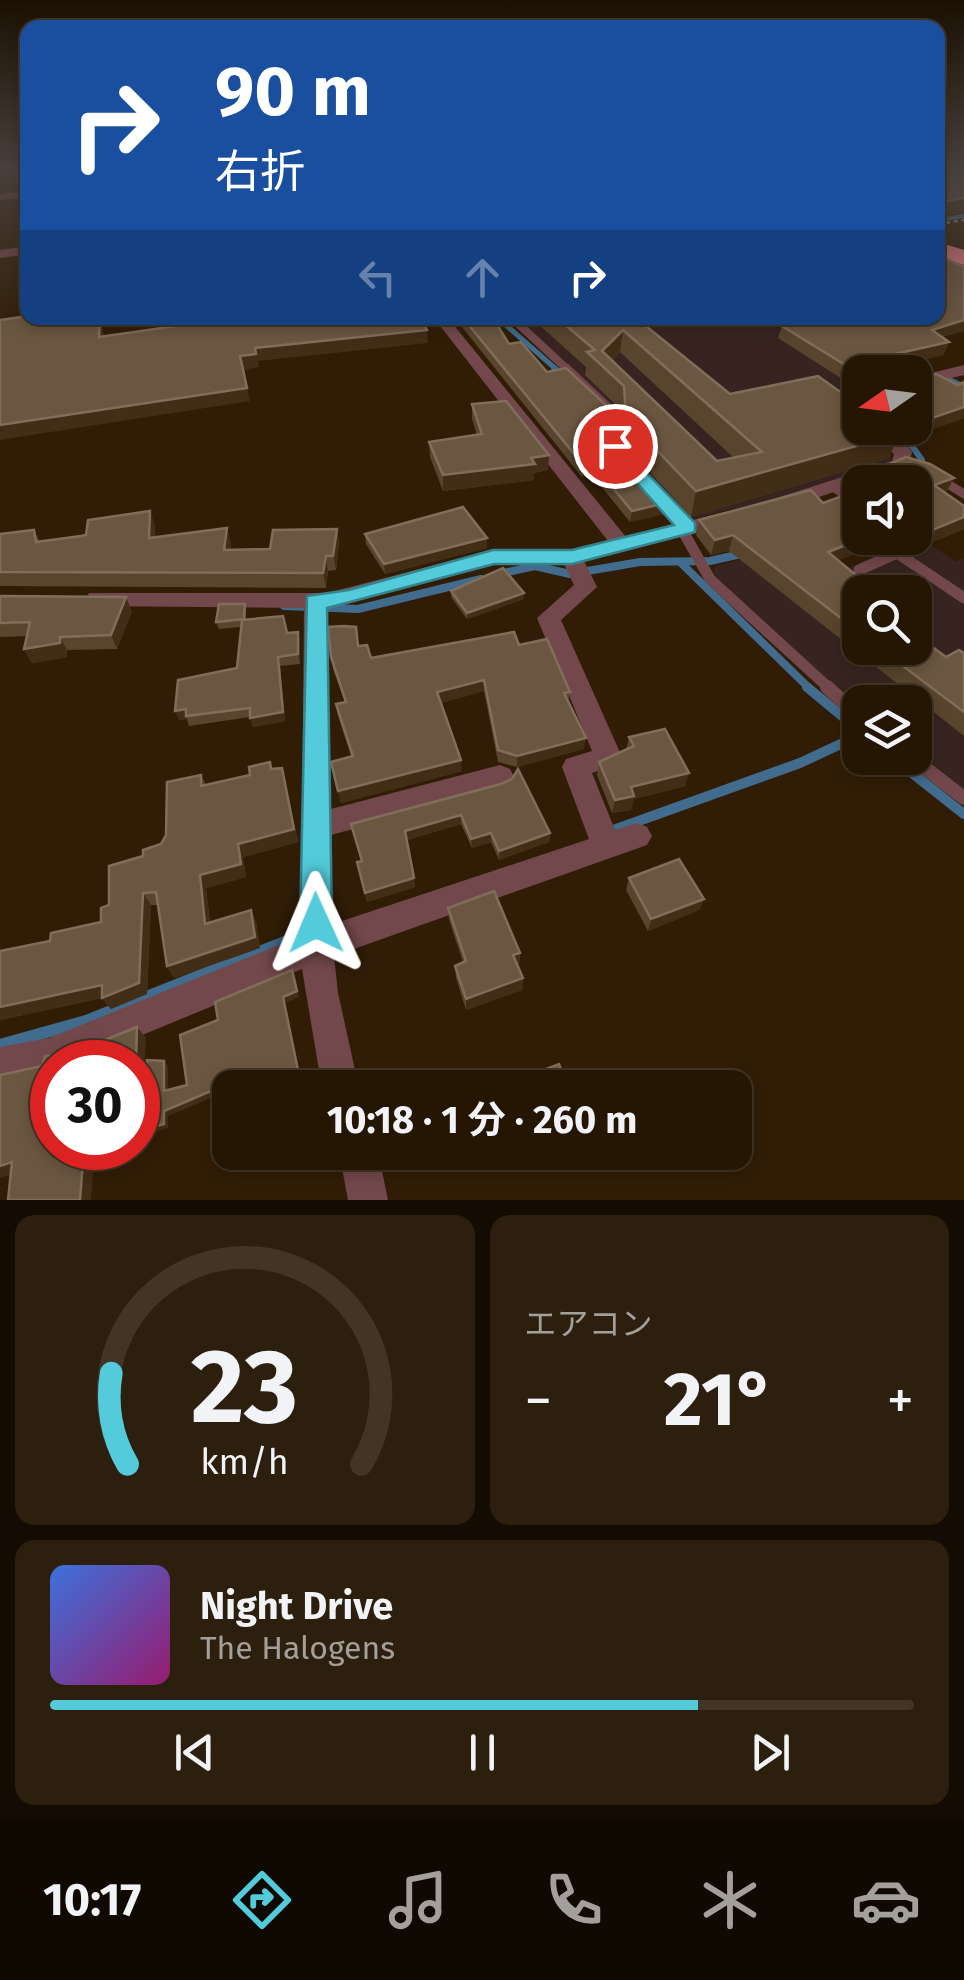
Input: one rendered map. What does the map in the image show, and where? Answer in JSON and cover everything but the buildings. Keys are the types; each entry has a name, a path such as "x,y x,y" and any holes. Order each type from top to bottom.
{"street":[{"path":"447,325 620,543"},
{"path":"932,379 960,374"},
{"path":"893,445 903,452 907,465"},
{"path":"76,598 314,608 493,557 577,567 620,543 759,509 842,498"},
{"path":"0,1065 49,1056 317,935 612,838 576,767 608,757 549,618 586,587 577,567"},
{"path":"314,608 317,935 321,993 337,1070"},
{"path":"315,826 500,777"},
{"path":"362,1170 368,1200"}],"lane":[{"path":"520,325 613,412 615,446 627,460"},
{"path":"932,474 964,494"},
{"path":"651,487 688,528 685,536 708,568 710,579 842,700"},
{"path":"859,570 892,555"},
{"path":"902,555 964,598"},
{"path":"932,773 964,798"}],"shaded area":[{"path":"524,325 816,325 870,355 842,355 842,388 827,397 842,410 842,445 884,445 892,459 886,465 842,465 842,480 688,520 618,441 621,413"},
{"path":"932,545 956,562 964,558 964,676 932,658 932,575 842,575 842,595 798,603 842,638 842,665 875,665 900,685 842,685 842,693 714,574 715,566 790,547 836,573 878,555 932,555"},
{"path":"932,710 964,736 964,791 932,766"}],"waterway":[{"path":"506,325 557,370"},
{"path":"554,368 562,375"},
{"path":"939,381 947,379 964,387"},
{"path":"910,445 922,460"},
{"path":"499,574 535,566 570,574 640,562 710,561 741,554"},
{"path":"681,563 810,689"},
{"path":"284,606 358,609 481,579"},
{"path":"807,687 842,716"},
{"path":"608,832 800,763 842,743"},
{"path":"915,775 964,814"},
{"path":"0,1045 86,1021 310,932"}],"route":[{"path":"316,923 315,602 349,598 493,557 572,557 688,528 615,446"}]}
